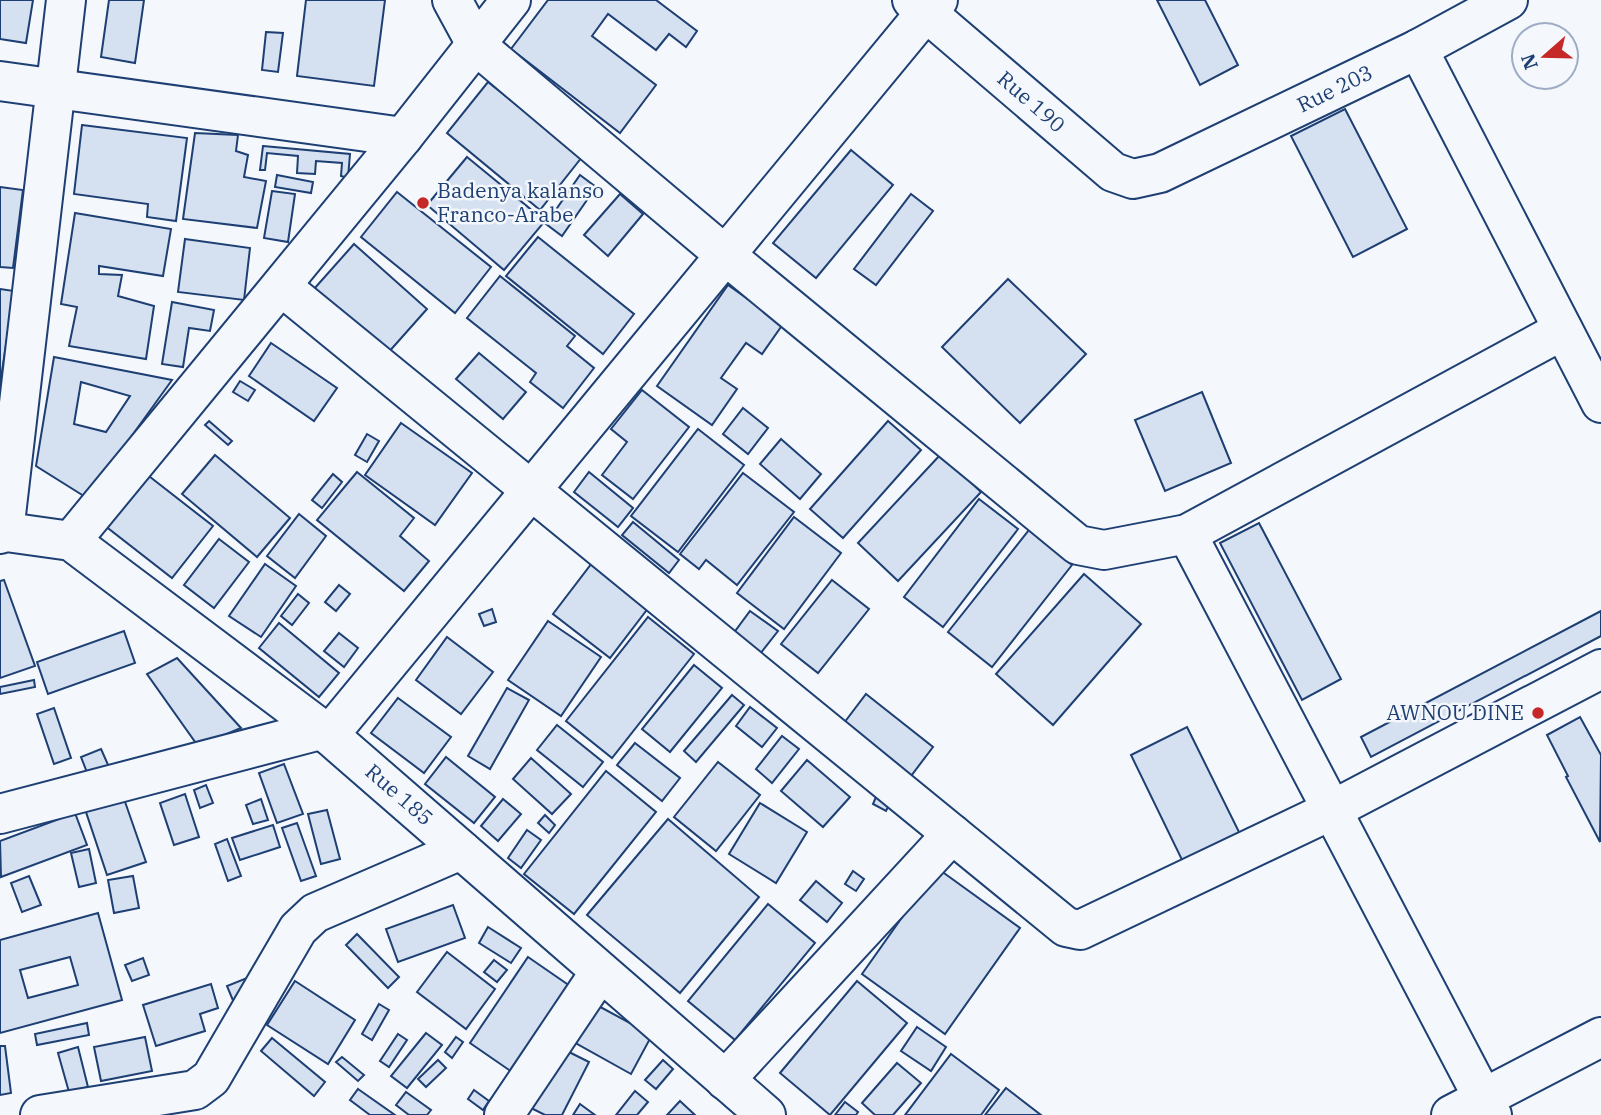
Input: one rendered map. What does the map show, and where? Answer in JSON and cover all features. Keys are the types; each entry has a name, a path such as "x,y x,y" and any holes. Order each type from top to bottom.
{"street":[{"path":"1,532 66,0"},
{"path":"453,0 477,46 724,254 1078,545 1104,550 1187,534 1563,330"},
{"path":"71,541 403,137 511,0"},
{"name":"Rue 203","path":"1160,173 1418,50 1508,0"},
{"path":"0,814 325,732 724,254 925,4"},
{"name":"Rue 190","path":"925,4 1113,173 1133,179 1160,173"},
{"path":"1418,50 1601,403"},
{"path":"0,81 403,137"},
{"path":"281,286 1066,927 1080,930 1332,810 1601,669"},
{"name":"Rue 185","path":"1,532 71,541 325,732 766,1115"},
{"path":"1187,534 1332,810 1475,1110 1601,1037"},
{"path":"725,1080 951,834"},
{"path":"40,1115 195,1090 211,1078 298,929 315,913 461,850"},
{"path":"504,1115 600,972"}],"building":[{"path":"0,0 33,0 26,43 0,39"},
{"path":"109,0 144,0 135,63 101,57"},
{"path":"306,0 385,0 374,86 297,76"},
{"path":"548,0 656,0 697,31 686,47 669,34 656,50 608,14 592,36 656,85 620,133 511,49"},
{"path":"1157,0 1205,0 1238,65 1200,85"},
{"path":"266,32 283,33 278,72 262,70"},
{"path":"488,82 582,157 540,210 447,133"},
{"path":"1345,109 1407,229 1353,257 1291,136"},
{"path":"82,125 187,138 176,221 147,217 148,204 74,194"},
{"path":"195,133 238,135 236,151 248,155 244,177 266,181 257,228 183,219"},
{"path":"263,146 350,154 348,178 341,176 342,163 316,161 315,174 297,173 298,156 267,153 265,170 260,170"},
{"path":"851,150 893,185 816,278 773,243"},
{"path":"467,157 545,221 504,270 427,205"},
{"path":"277,175 313,182 311,193 275,187"},
{"path":"580,175 596,187 562,236 546,224"},
{"path":"0,187 23,190 13,268 0,267"},
{"path":"272,191 295,194 288,242 264,238"},
{"path":"397,192 491,267 455,313 361,237"},
{"path":"620,194 643,214 608,256 584,235"},
{"path":"911,194 933,211 876,285 854,269"},
{"path":"75,213 171,229 163,276 99,266 99,274 122,275 118,296 154,306 146,359 69,346 77,307 61,304"},
{"path":"538,237 634,314 603,354 506,276"},
{"path":"185,239 250,248 244,300 178,292"},
{"path":"354,244 427,309 387,354 314,289"},
{"path":"500,276 575,336 567,346 594,368 563,408 530,382 536,373 467,318"},
{"path":"1008,279 1086,354 1020,423 942,347"},
{"path":"728,285 783,324 762,354 746,343 721,378 737,389 712,425 657,386"},
{"path":"0,289 14,291 0,385"},
{"path":"172,302 214,310 210,331 189,328 183,367 162,364"},
{"path":"271,343 337,388 314,421 249,376"},
{"path":"479,353 526,392 503,419 456,379"},
{"path":"54,357 172,380 87,498 36,466","holes":["81,382 130,396 106,432 74,424"]},
{"path":"240,381 255,390 248,401 233,392"},
{"path":"642,390 689,427 633,499 602,475 627,442 611,429"},
{"path":"1202,392 1231,463 1165,491 1135,420"},
{"path":"743,408 768,428 748,454 723,434"},
{"path":"209,421 232,441 228,445 205,425"},
{"path":"888,421 921,450 843,538 810,509"},
{"path":"401,423 472,473 435,525 365,475"},
{"path":"698,429 744,465 678,552 631,516"},
{"path":"367,434 379,441 367,462 355,455"},
{"path":"781,439 821,474 800,499 760,464"},
{"path":"941,454 981,492 898,581 858,543"},
{"path":"215,455 290,518 257,557 182,494"},
{"path":"357,472 414,518 400,536 429,561 404,591 317,520"},
{"path":"589,472 633,508 618,527 574,492"},
{"path":"145,473 213,526 172,578 104,525"},
{"path":"743,473 794,512 737,585 706,560 699,569 680,554"},
{"path":"333,474 342,482 322,508 312,500"},
{"path":"979,499 1018,529 943,627 904,597"},
{"path":"299,514 326,536 295,578 267,556"},
{"path":"794,517 841,553 784,629 737,593"},
{"path":"633,522 679,560 669,573 622,535"},
{"path":"1259,523 1341,679 1302,700 1220,543"},
{"path":"1029,530 1072,565 992,667 948,632"},
{"path":"219,539 249,562 214,608 184,585"},
{"path":"592,563 649,607 610,658 553,614"},
{"path":"265,564 296,586 261,637 229,616"},
{"path":"1084,574 1141,624 1053,725 996,674"},
{"path":"4,580 35,666 0,678 0,581"},
{"path":"832,580 869,609 818,673 781,644"},
{"path":"339,585 350,594 336,611 325,602"},
{"path":"298,594 309,603 292,625 281,616"},
{"path":"492,609 496,622 484,626 479,614"},
{"path":"750,611 778,631 760,654 733,634"},
{"path":"1601,611 1601,636 1371,757 1361,737"},
{"path":"648,617 694,654 612,758 566,721"},
{"path":"548,621 601,657 561,716 508,680"},
{"path":"279,623 339,673 319,697 259,648"},
{"path":"124,631 135,663 48,694 37,662"},
{"path":"339,633 358,648 344,667 324,651"},
{"path":"447,637 493,672 461,714 416,680"},
{"path":"177,658 241,728 198,746 147,674"},
{"path":"694,665 722,688 670,752 642,729"},
{"path":"34,680 35,687 0,694 0,687"},
{"path":"507,688 529,700 490,769 468,756"},
{"path":"866,694 933,747 911,776 844,723"},
{"path":"732,695 744,705 696,762 684,751"},
{"path":"398,698 451,737 424,773 371,733"},
{"path":"750,707 777,728 762,747 736,726"},
{"path":"54,708 71,758 54,764 37,714"},
{"path":"1580,717 1601,755 1600,842 1547,735"},
{"path":"557,725 603,762 583,787 537,750"},
{"path":"1187,727 1241,836 1184,864 1131,755"},
{"path":"782,736 799,749 772,783 756,769"},
{"path":"635,743 680,778 662,801 617,765"},
{"path":"101,749 109,767 88,775 81,757"},
{"path":"446,757 495,797 474,823 425,784"},
{"path":"531,758 571,794 552,814 513,779"},
{"path":"807,760 850,797 823,827 781,791"},
{"path":"718,762 760,795 716,851 674,817"},
{"path":"284,764 303,814 277,823 259,773"},
{"path":"606,771 656,812 574,914 524,874"},
{"path":"206,785 213,803 200,808 194,790"},
{"path":"185,794 199,837 174,845 160,803"},
{"path":"123,796 146,862 107,875 85,809"},
{"path":"876,797 889,805 886,811 873,804"},
{"path":"261,799 268,820 253,824 246,805"},
{"path":"503,799 521,814 498,841 481,826"},
{"path":"760,803 807,832 776,883 729,854"},
{"path":"327,810 340,859 321,864 308,814"},
{"path":"75,813 87,845 1,877 0,841"},
{"path":"545,815 555,825 549,833 538,823"},
{"path":"668,819 759,897 680,993 587,915"},
{"path":"297,823 316,876 301,881 282,828"},
{"path":"273,825 280,847 240,860 232,838"},
{"path":"527,830 541,840 521,868 508,858"},
{"path":"227,839 241,876 228,881 215,844"},
{"path":"89,849 96,883 79,887 71,853"},
{"path":"937,868 1020,928 945,1034 862,974"},
{"path":"853,871 864,879 856,891 845,884"},
{"path":"29,876 41,905 22,912 11,883"},
{"path":"133,876 139,908 114,913 108,880"},
{"path":"816,881 842,903 827,922 800,900"},
{"path":"768,904 815,943 735,1040 688,1001"},
{"path":"453,905 465,938 398,962 386,929"},
{"path":"98,913 122,1000 0,1033 0,940","holes":["70,957 78,985 28,998 20,970"]},
{"path":"488,927 521,948 511,963 479,943"},
{"path":"357,934 399,977 388,988 346,945"},
{"path":"447,952 495,989 466,1029 417,992"},
{"path":"528,957 570,986 512,1072 470,1043"},
{"path":"143,958 149,975 132,981 125,965"},
{"path":"494,960 507,970 497,982 484,972"},
{"path":"247,978 254,994 234,1003 227,986"},
{"path":"295,981 355,1020 328,1064 267,1025"},
{"path":"857,981 907,1023 830,1115 780,1073"},
{"path":"211,984 218,1008 200,1014 205,1031 156,1046 143,1005"},
{"path":"593,1003 652,1035 631,1074 572,1041"},
{"path":"379,1004 389,1010 372,1040 362,1034"},
{"path":"87,1023 89,1035 37,1045 35,1034"},
{"path":"917,1027 946,1047 931,1071 901,1051"},
{"path":"426,1033 442,1045 407,1088 391,1076"},
{"path":"398,1034 407,1040 389,1067 380,1061"},
{"path":"145,1037 152,1071 101,1081 94,1047"},
{"path":"456,1037 463,1042 452,1058 445,1052"},
{"path":"272,1038 325,1082 314,1096 261,1051"},
{"path":"0,1046 5,1046 11,1093 0,1095"},
{"path":"78,1047 88,1087 69,1092 58,1053"},
{"path":"561,1048 589,1062 562,1115 545,1115 531,1108"},
{"path":"951,1054 999,1090 981,1115 905,1115"},
{"path":"342,1057 364,1075 358,1081 336,1062"},
{"path":"438,1060 446,1068 426,1087 418,1079"},
{"path":"663,1060 673,1069 656,1089 645,1080"},
{"path":"897,1063 921,1083 893,1115 875,1115 862,1103"},
{"path":"1006,1088 1041,1115 985,1115"},
{"path":"358,1089 395,1115 370,1115 350,1100"},
{"path":"474,1090 489,1101 483,1110 468,1099"},
{"path":"635,1091 648,1102 637,1115 616,1115"},
{"path":"406,1092 431,1110 427,1115 409,1115 396,1105"},
{"path":"680,1101 695,1115 667,1115"},
{"path":"845,1102 858,1112 856,1115 835,1115"},
{"path":"580,1104 595,1115 573,1115"}],"place":[{"name":"Badenya kalanso Franco-Arabe","path":"423,203"},
{"name":"AWNOU DINE","path":"1538,713"}]}
